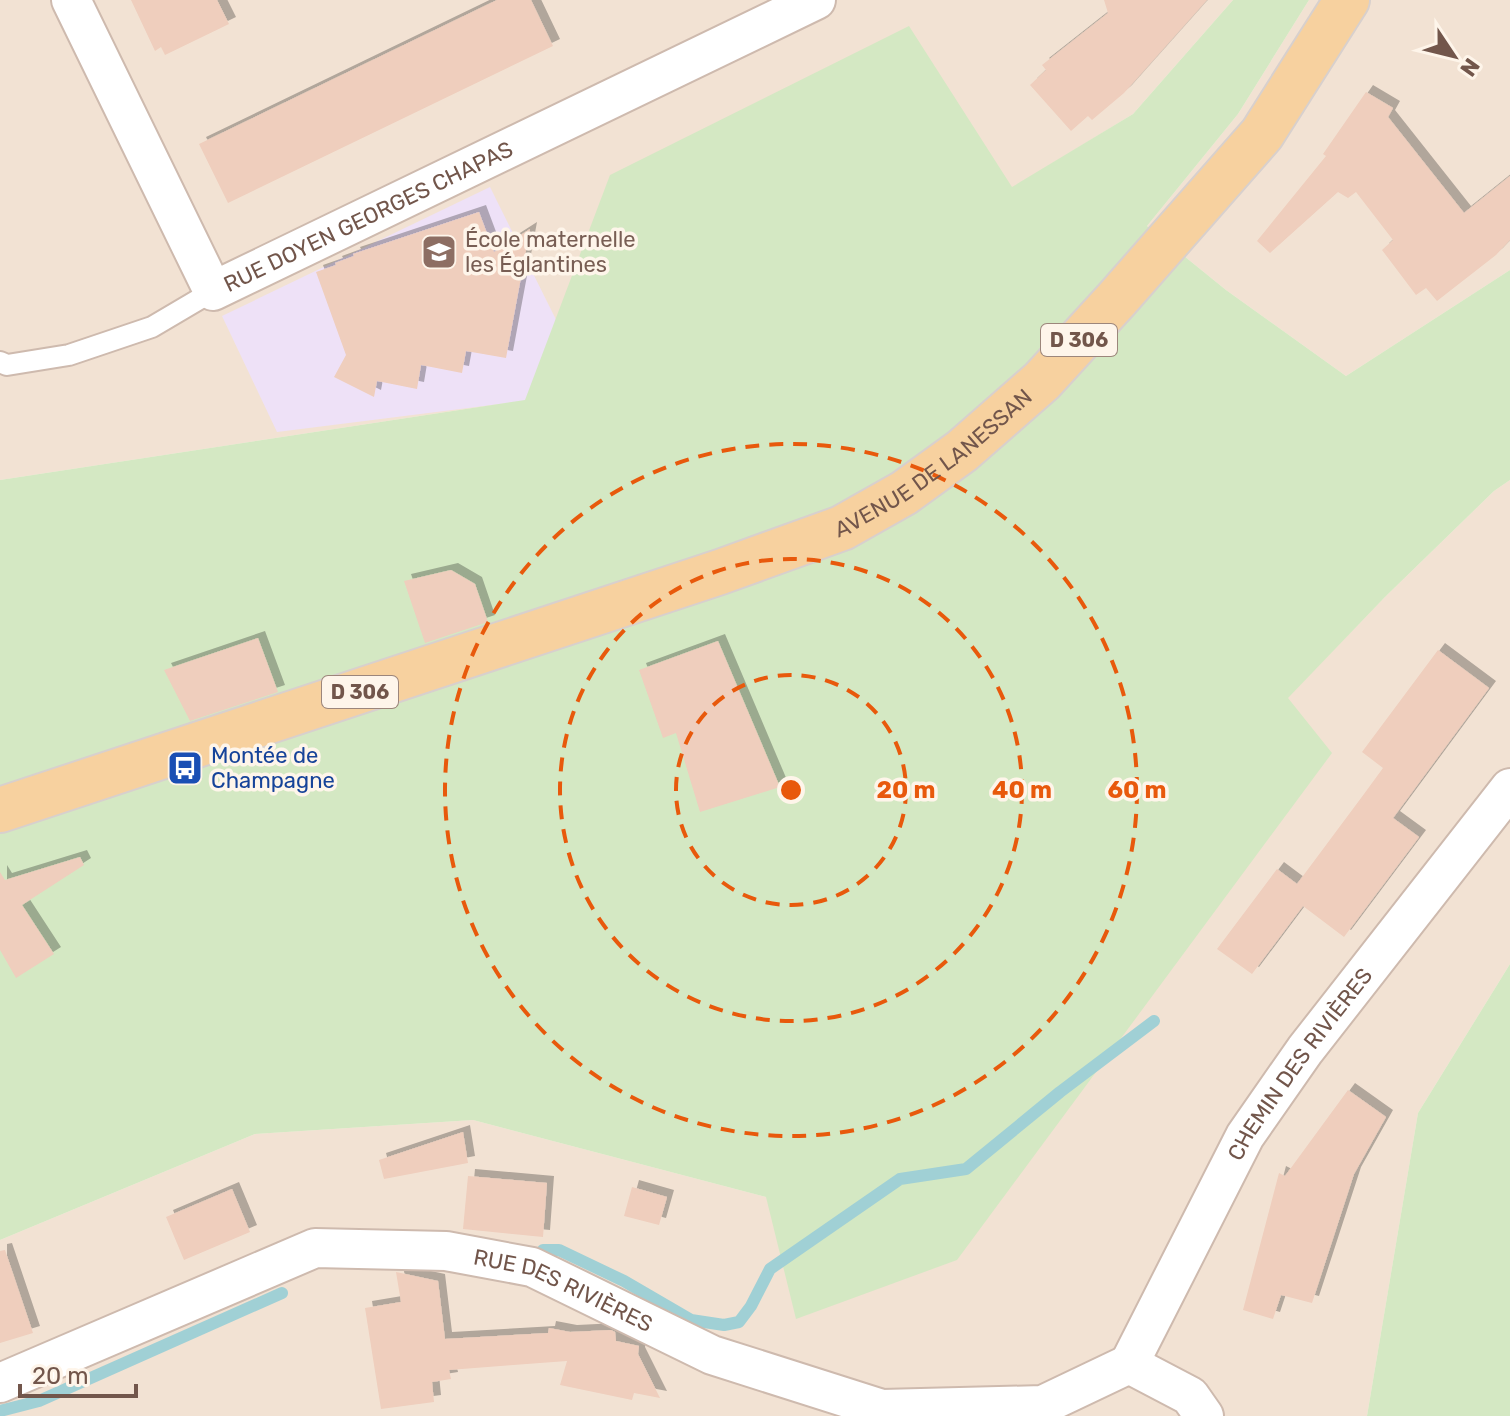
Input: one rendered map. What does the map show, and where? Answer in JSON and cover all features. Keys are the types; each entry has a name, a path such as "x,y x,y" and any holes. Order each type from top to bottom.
{"main road":[{"name":"AVENUE DE LANESSAN","path":"0,810 720,572 842,528 904,493 962,451 1042,381 1117,299 1262,134 1347,0"}],"street":[{"name":"RUE DOYEN GEORGES CHAPAS","path":"71,0 213,291 816,0"},
{"name":"CHEMIN DES RIVIÈRES","path":"1129,1364 1245,1136 1305,1050 1510,788"},
{"name":"RUE DES RIVIÈRES","path":"0,1383 315,1248 446,1251 532,1267 712,1355 882,1409 1043,1405 1129,1364"},
{"path":"1129,1364 1190,1396 1204,1416"}],"lane":[{"path":"0,362 7,365 69,355 152,327 213,291"}],"shaded area":[{"path":"0,0 1233,0 1133,114 1012,188 525,400 0,480"},
{"path":"1309,0 1510,0 1510,270 1346,376 1226,290 1147,226 1238,114"},
{"name":"École maternelle les Églantines","path":"490,187 585,378 547,398 277,432 222,316"},
{"path":"1510,480 1510,964 1418,1113 1367,1416 0,1416 0,1240 255,1134 473,1120 766,1197 1287,698 1494,491"}],"green space":[{"path":"1233,0 1309,0 1238,114 1147,226 1226,290 1346,376 1510,270 1510,480 1494,491 1385,597 1288,698 1332,753 957,1260 796,1319 766,1197 473,1120 255,1134 0,1240 0,480 525,400 610,175 909,26 1012,187 1133,114"},
{"path":"1510,964 1510,1416 1367,1416 1418,1113"}],"building":[{"path":"131,0 217,0 229,24 165,55 161,47 155,51"},
{"path":"497,0 531,0 553,46 228,203 199,144"},
{"path":"1104,0 1207,0 1124,93 1092,120 1088,116 1071,131 1030,85 1046,70 1042,65 1108,13"},
{"path":"1366,92 1393,108 1388,117 1464,213 1510,176 1510,240 1496,255 1437,301 1426,288 1416,295 1382,250 1393,240 1356,192 1348,198 1338,192 1270,253 1257,241 1326,156 1323,154"},
{"path":"479,212 494,252 530,229 506,358 466,351 462,373 421,365 417,389 377,381 374,397 334,377 346,355 316,272 336,265 353,254"},
{"path":"451,570 475,584 488,622 425,643 404,581"},
{"path":"258,638 278,692 190,721 164,670"},
{"path":"718,641 780,787 700,812 676,733 663,738 639,670"},
{"path":"1438,650 1489,688 1393,818 1419,837 1344,937 1303,906 1252,974 1217,949 1277,869 1297,884 1364,794 1383,768 1362,752"},
{"path":"80,857 84,865 22,905 54,954 16,978 0,950 0,872 5,880"},
{"path":"1348,1090 1386,1117 1354,1174 1312,1303 1281,1295 1273,1319 1243,1310 1279,1173 1285,1176"},
{"path":"463,1132 468,1163 384,1179 379,1160"},
{"path":"468,1176 547,1183 543,1237 463,1229"},
{"path":"632,1187 667,1197 659,1225 624,1216"},
{"path":"232,1189 250,1232 184,1260 166,1217"},
{"path":"5,1250 33,1333 0,1343 0,1251"},
{"path":"396,1272 438,1281 445,1339 548,1333 549,1328 570,1332 611,1330 615,1332 616,1341 639,1346 638,1354 660,1398 634,1393 632,1400 560,1385 567,1361 449,1370 451,1379 432,1382 434,1402 381,1409 365,1308 401,1302"}],"waterway":[{"path":"543,1250 559,1250 624,1281 691,1320 724,1325 739,1322 770,1269 900,1179 966,1169 1154,1021"},
{"path":"0,1411 39,1401 282,1293"}],"place":[{"name":"École maternelle les Églantines","path":"439,252"},
{"name":"Montée de Champagne","path":"185,768"}]}
